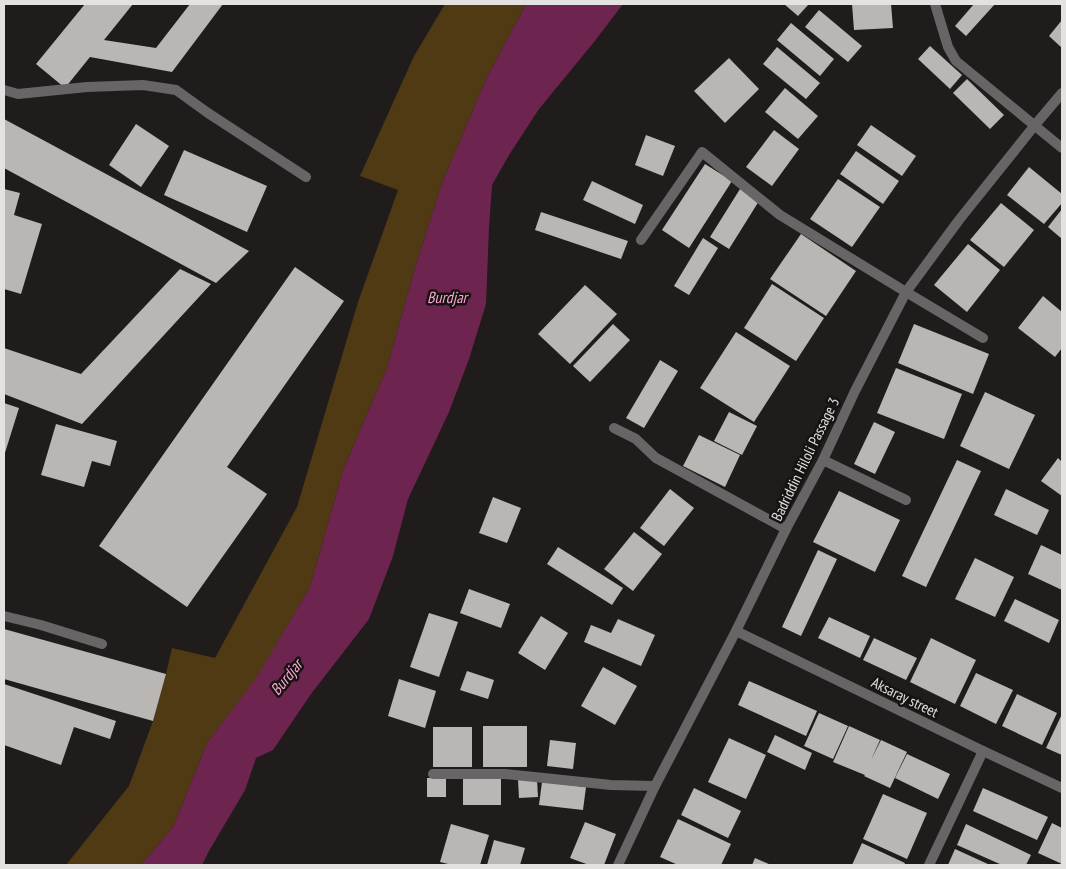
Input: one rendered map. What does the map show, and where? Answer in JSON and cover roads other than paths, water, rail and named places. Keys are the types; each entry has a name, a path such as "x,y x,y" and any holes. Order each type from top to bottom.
{"street":[{"path":"935,4 946,42 956,61 1062,148"},
{"path":"4,90 18,94 87,86 143,85 176,90 208,113 306,176"},
{"name":"Badriddin Hiloli Passage 3","path":"618,865 656,786 823,460 855,391 906,292 959,220 1062,93"},
{"path":"641,240 702,152 780,215 983,338"},
{"path":"614,428 636,439 656,458 786,529"},
{"path":"823,460 906,500"},
{"path":"4,616 41,625 102,644"},
{"name":"Aksaray street","path":"736,630 983,752 1062,788"},
{"path":"929,865 983,752"},
{"path":"434,774 505,774 611,785 656,786"}],"water":[{"name":"Burdjar","path":"526,4 623,4 539,109 492,185 486,304 469,359 449,412 408,499 393,556 369,619 311,694 273,750 256,758 245,790 202,865 141,865 173,827 208,741 255,680 310,587 343,470 387,368 414,271 442,183 487,77"}]}
